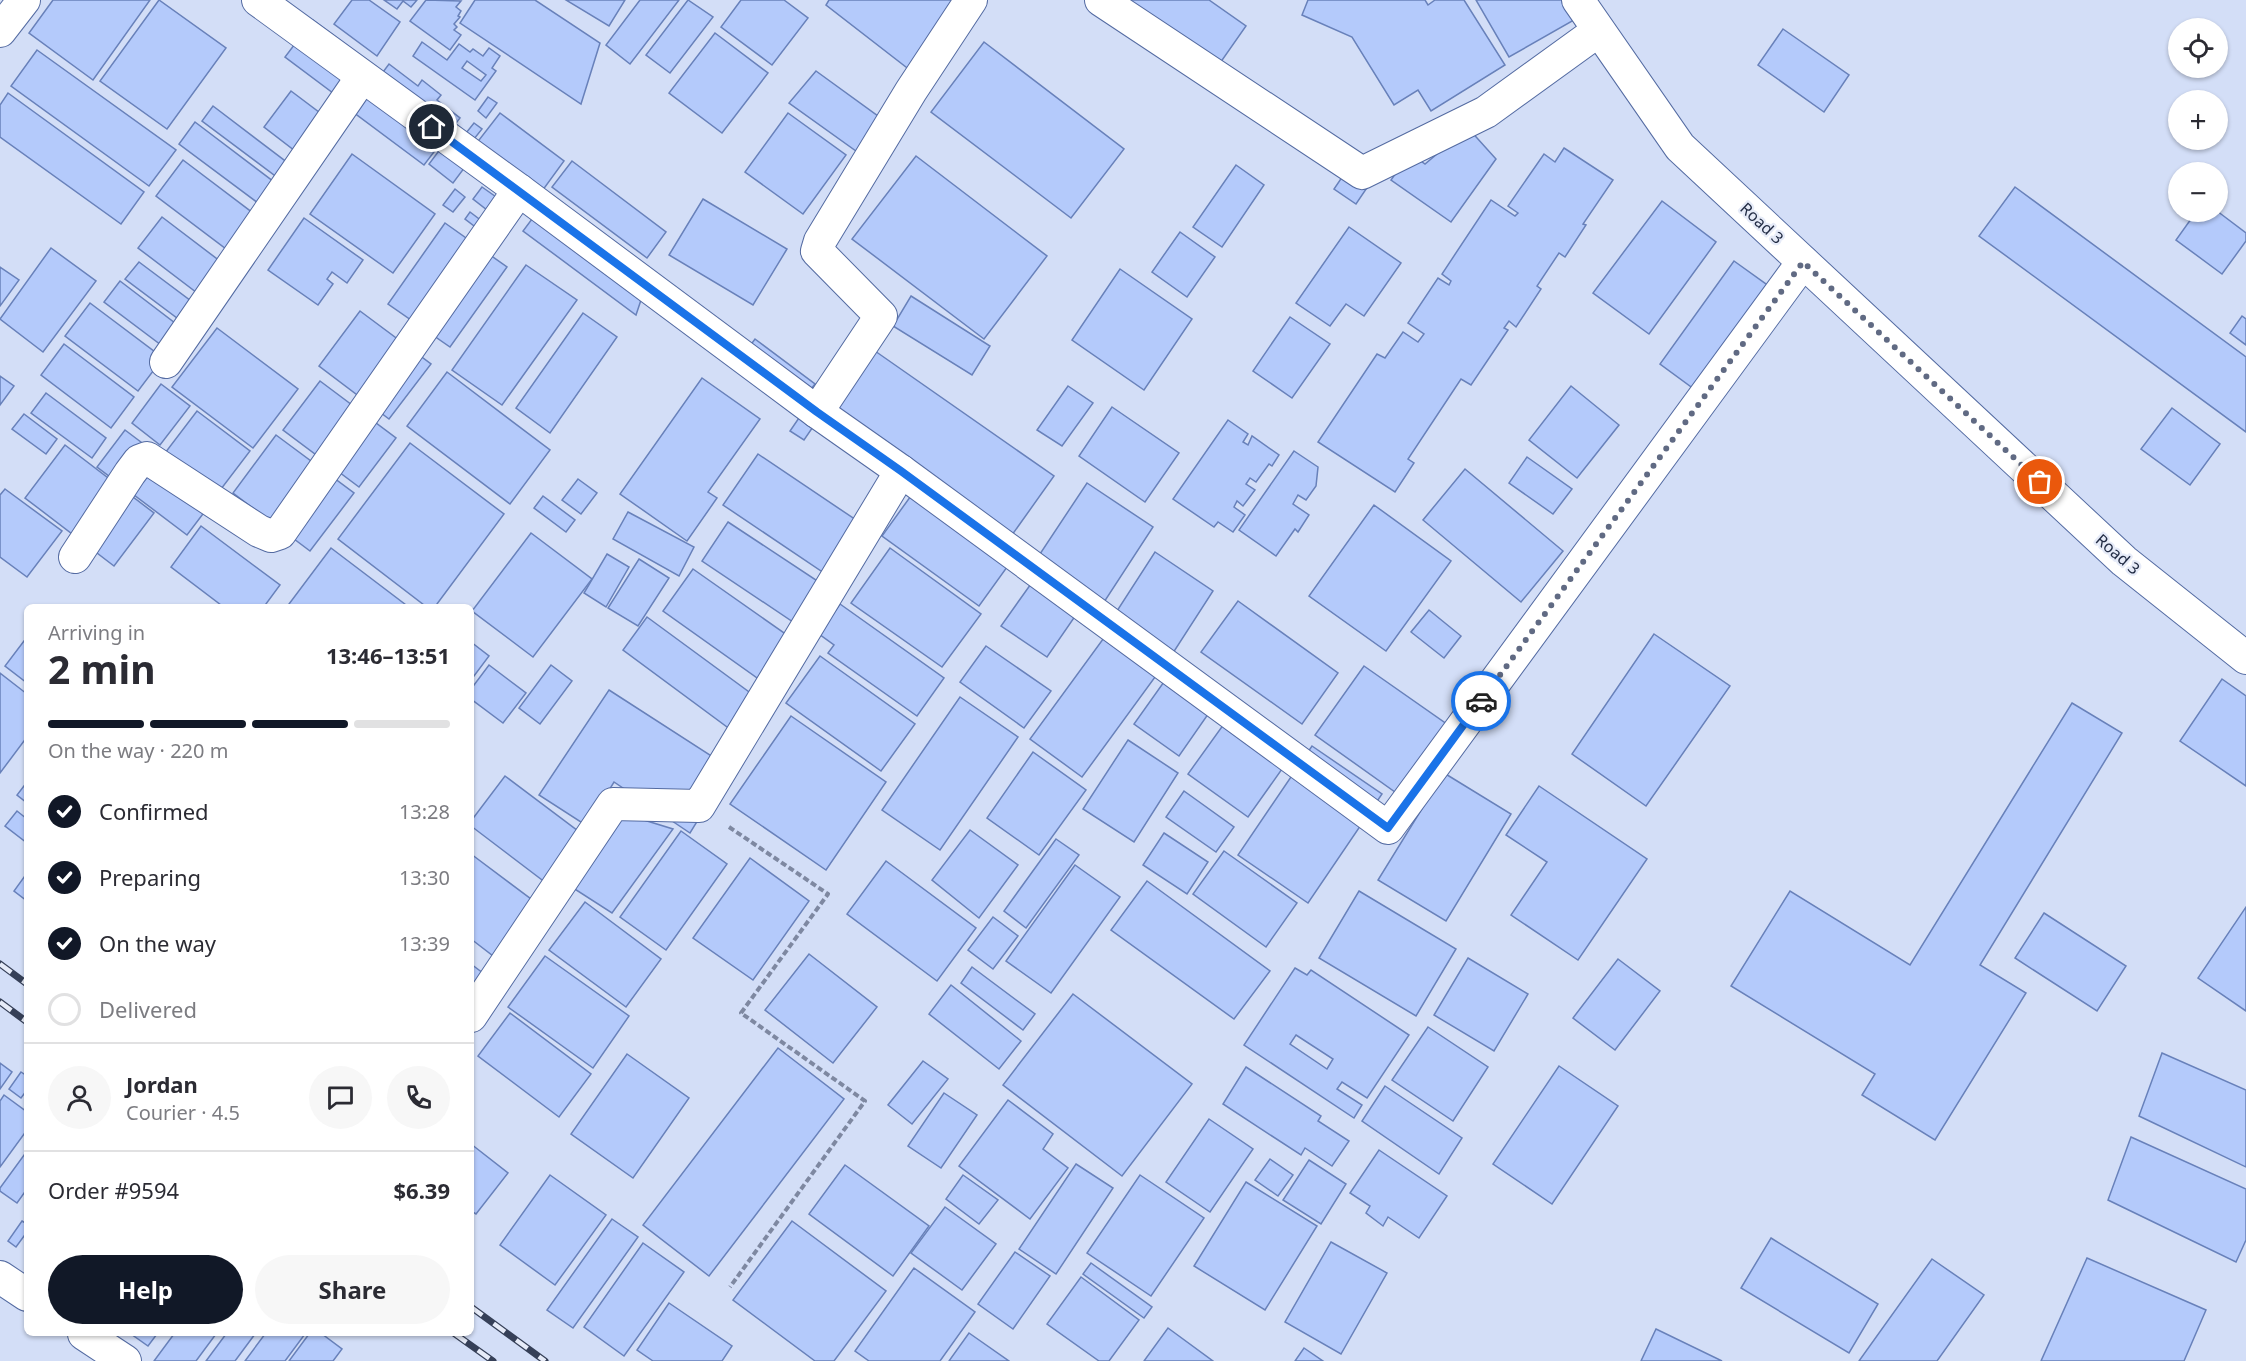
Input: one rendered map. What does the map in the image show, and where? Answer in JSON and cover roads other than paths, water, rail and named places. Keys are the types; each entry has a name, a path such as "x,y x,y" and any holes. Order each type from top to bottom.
{"street":[{"path":"0,31 24,0"},
{"path":"258,0 519,190 817,412 1388,828 1803,262"},
{"path":"817,412 880,316 817,251 820,241 971,0"},
{"path":"1101,0 1362,173 1486,112 1599,31"},
{"name":"Road 3","path":"1578,0 1680,147 2124,561 2246,658"},
{"path":"166,362 362,77"},
{"path":"75,557 130,472 139,461 147,458 259,531 271,536 280,533 519,190"},
{"path":"474,1012 613,804 699,806 901,471"},
{"path":"0,1277 24,1293"},
{"path":"87,1336 125,1361"}],"railway":[{"path":"0,964 24,982"},
{"path":"0,1002 24,1020"},
{"path":"474,1309 545,1361"},
{"path":"458,1336 493,1361"}]}
